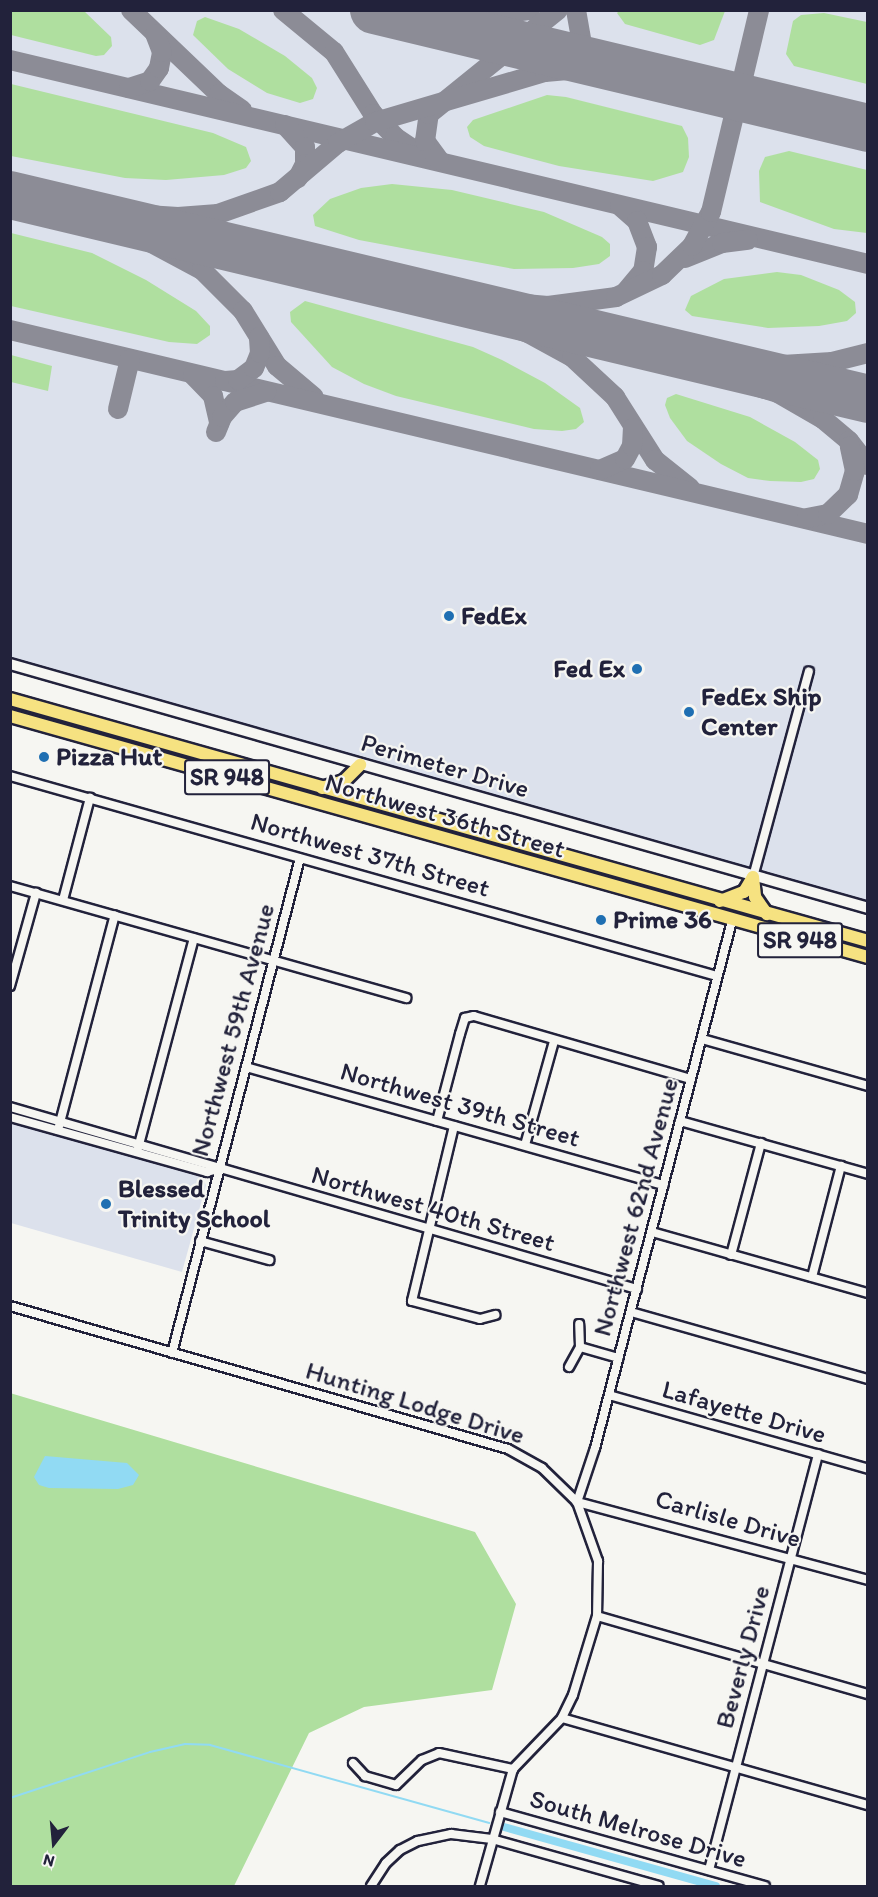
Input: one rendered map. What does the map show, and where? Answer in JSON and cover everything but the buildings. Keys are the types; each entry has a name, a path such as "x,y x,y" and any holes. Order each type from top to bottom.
{"main road":[{"name":"Northwest 36th Street","path":"10,699 719,901 867,940"},
{"name":"Northwest 36th Street","path":"10,716 732,921 867,957"},
{"path":"97,724 105,732 105,742 130,740 160,749 170,745"},
{"path":"214,774 238,764"},
{"path":"322,788 344,781 360,765"},
{"path":"335,791 349,812 371,801"},
{"path":"522,861 526,846"},
{"path":"719,901 744,892 753,876"},
{"path":"753,876 755,897 767,914"}],"street":[{"name":"Perimeter Drive","path":"10,664 867,908"},
{"path":"753,876 809,671"},
{"name":"Northwest 37th Street","path":"10,776 717,976"},
{"path":"63,900 90,798"},
{"name":"Northwest 59th Avenue","path":"172,1353 300,858"},
{"path":"10,886 406,998"},
{"path":"10,986 36,893"},
{"path":"59,1126 115,915"},
{"name":"Northwest 62nd Avenue","path":"577,1502 609,1395 732,921"},
{"path":"138,1148 194,938"},
{"path":"437,1120 465,1018 474,1016 691,1079"},
{"path":"702,1039 867,1086"},
{"path":"525,1145 554,1041"},
{"name":"Northwest 39th Street","path":"246,1066 664,1185"},
{"name":"Northwest 40th Street","path":"10,1107 59,1126"},
{"name":"Northwest 40th Street","path":"10,1116 59,1126 218,1169 637,1289"},
{"path":"680,1121 867,1174"},
{"path":"454,1126 412,1301 480,1319 495,1315"},
{"path":"731,1255 761,1143"},
{"path":"812,1277 841,1166"},
{"path":"652,1232 867,1293"},
{"path":"200,1241 268,1260"},
{"name":"Hunting Lodge Drive","path":"10,1306 508,1449 542,1468 577,1502 598,1561 597,1616 573,1695 562,1718 513,1769 480,1887"},
{"path":"631,1312 867,1379"},
{"path":"568,1367 580,1347 579,1324"},
{"path":"580,1347 618,1358"},
{"name":"Lafayette Drive","path":"609,1395 867,1468"},
{"name":"Beverly Drive","path":"709,1870 818,1454"},
{"name":"Carlisle Drive","path":"577,1502 867,1580"},
{"path":"597,1616 867,1694"},
{"path":"562,1718 867,1805"},
{"path":"354,1763 365,1776 396,1785 422,1760 438,1753 513,1769"},
{"name":"South Melrose Drive","path":"500,1812 765,1887"},
{"path":"371,1887 386,1863 418,1841 451,1834 492,1839 659,1887"}],"shaded area":[{"path":"10,11 867,11 867,901 11,658"},
{"name":"Blessed Trinity School","path":"10,1122 202,1177 206,1185 182,1272 11,1223"}],"green space":[{"path":"11,10 84,11 111,37 112,46 104,55 96,56 11,35"},
{"path":"620,10 725,11 714,40 700,45 625,24 617,13"},
{"path":"824,13 867,22 867,84 794,66 786,54 793,21 801,15"},
{"path":"205,17 239,29 285,56 312,78 317,88 313,99 300,103 267,93 228,69 193,35 197,21"},
{"path":"11,84 213,133 246,147 251,161 246,168 224,175 166,180 125,178 11,156"},
{"path":"547,95 566,97 682,126 688,138 689,157 683,172 653,181 559,166 484,146 470,137 467,127 473,120"},
{"path":"789,151 867,170 867,233 834,229 760,202 759,171 765,157"},
{"path":"392,184 452,190 544,212 602,237 610,244 610,256 599,264 573,268 514,269 359,240 315,226 313,215 330,199 361,188"},
{"path":"11,233 92,253 146,280 196,311 210,326 210,335 197,344 169,342 11,306"},
{"path":"777,272 801,275 839,290 855,302 856,313 847,321 819,326 768,328 692,316 685,310 691,296 724,279"},
{"path":"305,301 473,347 545,383 580,408 584,422 576,429 562,431 534,429 396,396 364,384 332,367 291,322 290,312"},
{"path":"11,355 52,366 48,391 11,382"},
{"path":"676,394 750,417 795,442 818,460 820,469 814,479 801,482 770,481 748,478 721,464 687,441 670,418 665,405 667,398"},
{"path":"10,1393 475,1532 516,1604 492,1690 364,1707 309,1733 234,1886 11,1886"}],"water":[{"path":"45,1456 127,1463 139,1475 133,1485 118,1489 49,1488 39,1485 34,1477"}],"waterway":[{"path":"10,1798 150,1752 185,1744 210,1745 489,1823"},
{"path":"504,1827 716,1886"}],"taxiway":[{"path":"131,10 219,94 242,110"},
{"path":"283,10 334,52 373,114 395,137 417,152"},
{"path":"394,10 472,17 530,10"},
{"path":"439,160 425,141 429,114 558,10"},
{"path":"576,10 582,44 609,66"},
{"path":"353,277 491,301 548,306 616,297 662,275 692,246 711,212 759,10"},
{"path":"129,88 150,81 159,68 162,52 155,34"},
{"path":"10,60 868,264"},
{"path":"10,193 131,214 178,217 218,214 280,192 338,143 375,122 545,72 582,69 639,74"},
{"path":"285,125 305,147 305,164 298,178"},
{"path":"620,206 637,221 647,247 643,271 626,291"},
{"path":"76,216 144,239 202,270 243,311 277,366 314,397"},
{"path":"685,258 722,243 748,240"},
{"path":"452,306 528,333 572,357 615,397 655,460 690,488"},
{"path":"10,330 868,534"},
{"path":"598,335 778,393 823,419 849,441 868,465"},
{"path":"225,381 238,380 254,368 260,353 259,337"},
{"path":"695,353 782,365 832,362 868,353"},
{"path":"118,409 130,359"},
{"path":"193,375 213,396 219,423"},
{"path":"216,432 222,417 235,402 266,392"},
{"path":"600,470 625,459 632,446 633,428"},
{"path":"807,518 828,514 848,495 855,471 850,447"}],"runway":[{"path":"374,10 868,128"},
{"path":"10,195 868,399"}],"place":[{"name":"FedEx","path":"449,616"},
{"name":"Fed Ex","path":"637,669"},
{"name":"FedEx Ship Center","path":"689,712"},
{"name":"Pizza Hut","path":"44,757"},
{"name":"Prime 36","path":"601,920"},
{"name":"Blessed Trinity School","path":"106,1204"}]}
